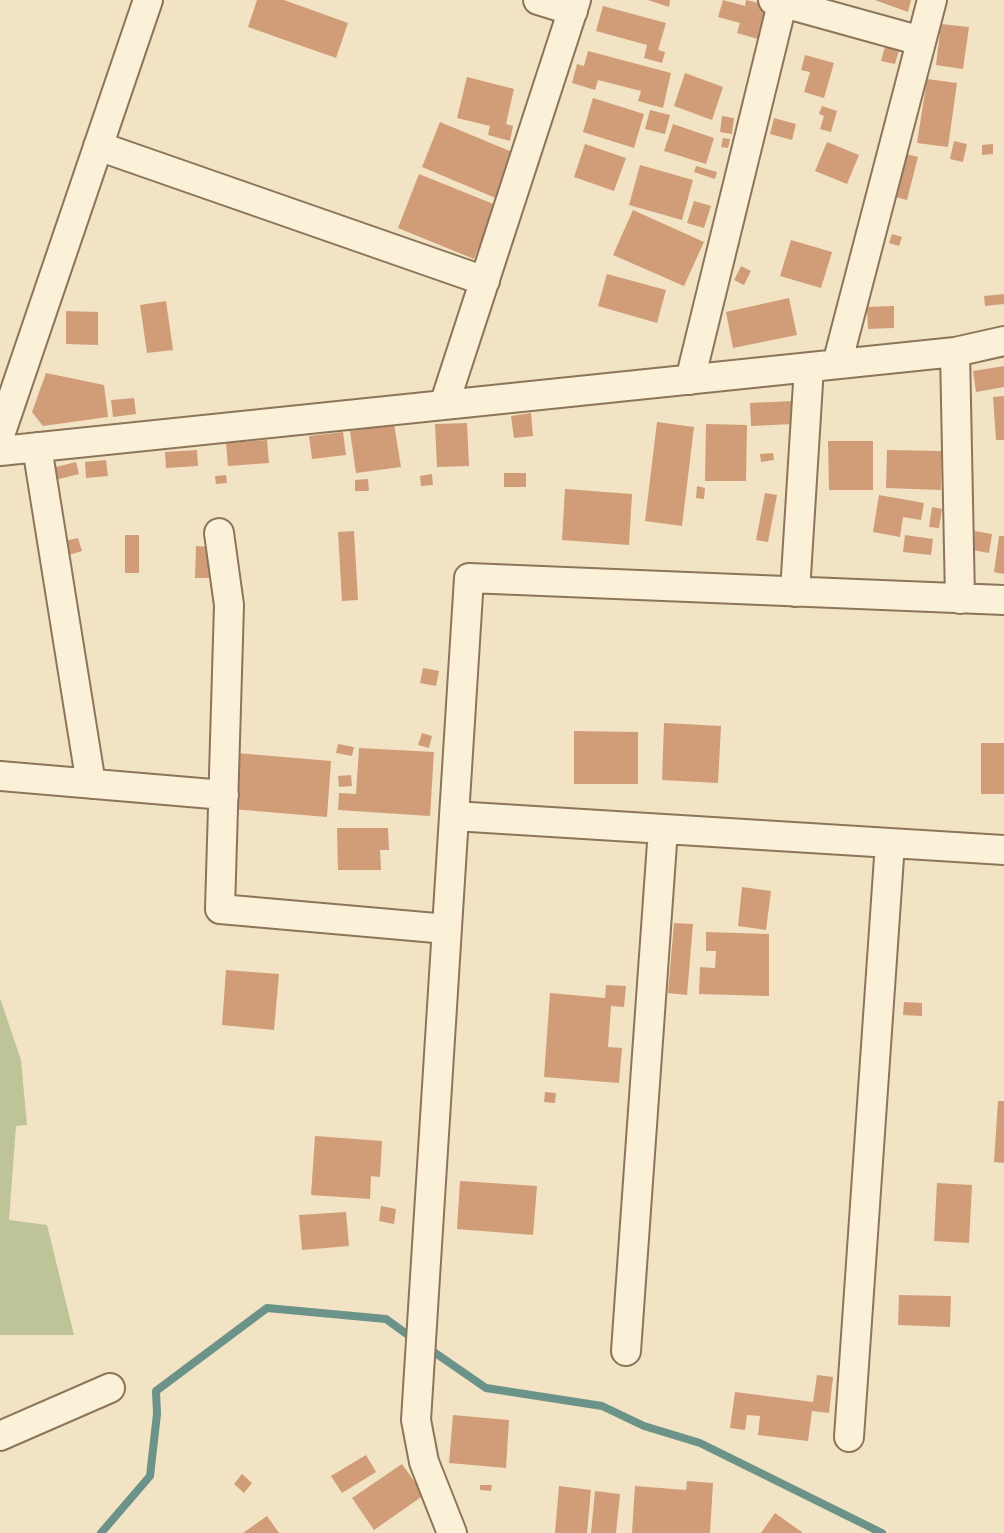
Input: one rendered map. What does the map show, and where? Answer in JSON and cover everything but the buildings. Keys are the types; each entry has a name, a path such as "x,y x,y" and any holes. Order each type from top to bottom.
{"street":[{"path":"0,435 148,0"},
{"path":"444,405 574,5 538,0"},
{"path":"837,364 932,0"},
{"path":"690,380 780,1 921,41"},
{"path":"98,146 485,281"},
{"path":"0,451 955,352 1004,341"},
{"path":"955,352 960,599"},
{"path":"795,592 809,367"},
{"path":"37,447 91,784"},
{"path":"219,533 229,605 220,909 447,929"},
{"path":"452,1533 424,1462 416,1420 469,578 1004,600"},
{"path":"0,776 224,795"},
{"path":"454,816 1004,850"},
{"path":"626,1351 663,829"},
{"path":"849,1437 890,843"},
{"path":"0,1436 110,1388"}],"green space":[{"path":"0,998 21,1060 27,1125 16,1126 9,1220 47,1225 74,1335 0,1335"}],"waterway":[{"path":"101,1533 150,1476 157,1414 156,1391 267,1308 386,1319 415,1340"},
{"path":"428,1348 486,1388 602,1406 644,1426 700,1443 882,1533"}]}
